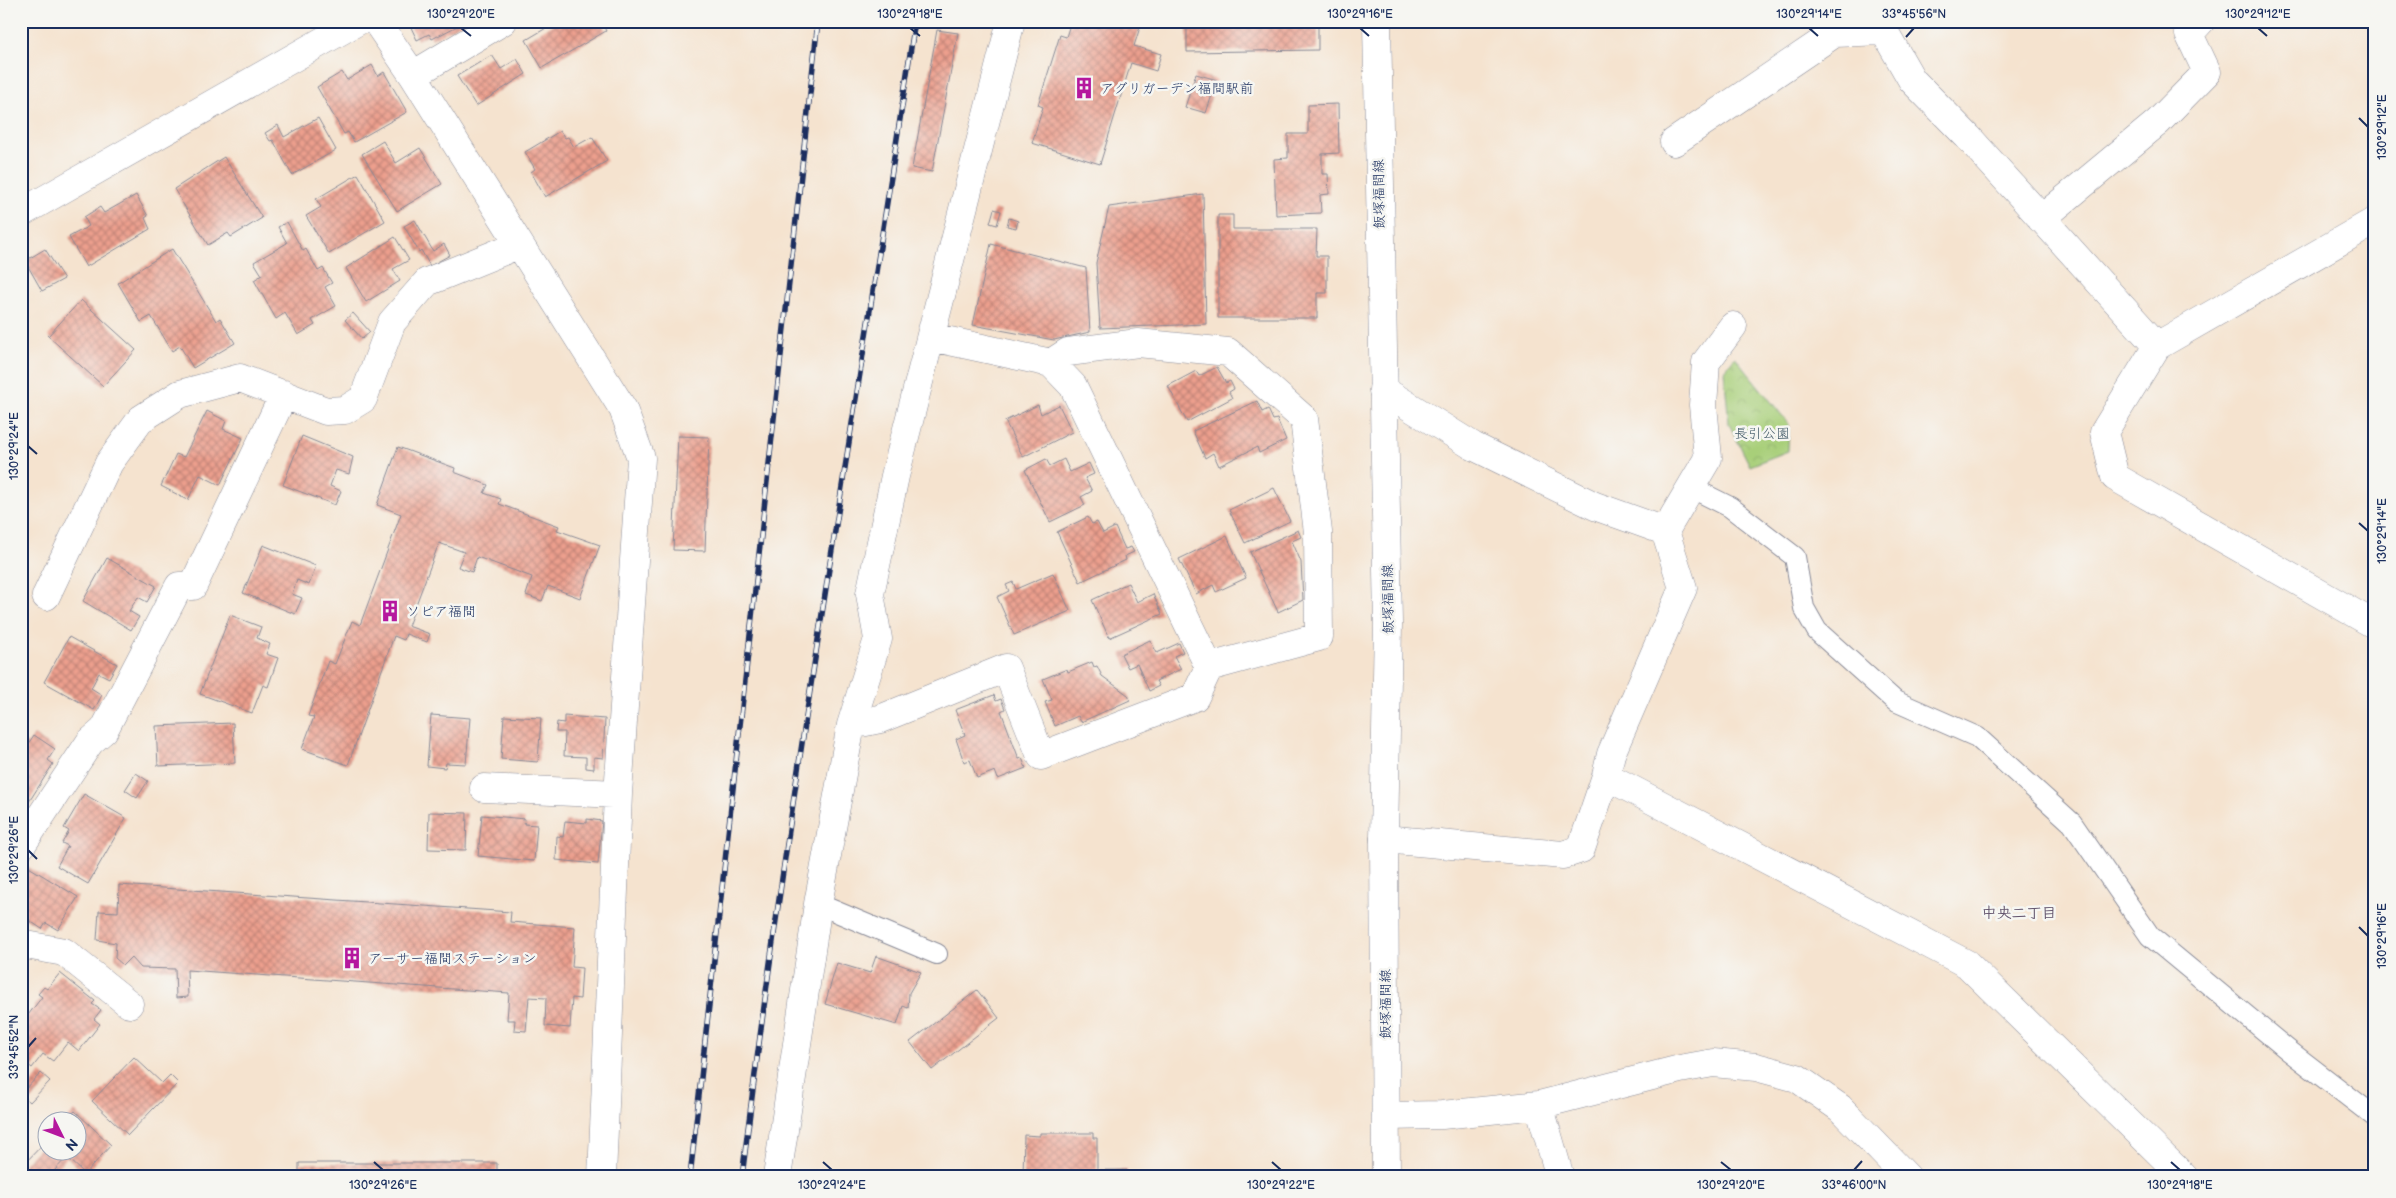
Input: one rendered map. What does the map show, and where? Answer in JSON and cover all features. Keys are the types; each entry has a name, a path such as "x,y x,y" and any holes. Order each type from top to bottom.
{"street":[{"path":"21,213 358,21"},
{"path":"376,21 413,74 518,245 623,409 641,458 618,794 602,1177"},
{"path":"413,74 503,21"},
{"path":"777,1177 818,904 851,725 878,639 870,594 895,476 1011,21"},
{"name":"飯塚福間線","path":"1377,21 1388,624 1384,839 1386,1177"},
{"path":"2041,219 2158,122 2206,72 2189,34 2201,21"},
{"path":"1674,142 1835,33 1885,26 1912,80 1968,137 2157,346"},
{"path":"2375,221 2157,346 2104,432 2115,477 2375,625"},
{"path":"46,596 109,463 141,419 180,394 240,378 326,411 345,410 363,399 392,322 427,282 518,245"},
{"path":"1384,839 1562,855 1581,848 1606,776 1611,754 1683,588 1666,531 1708,458 1703,405 1706,362 1733,326"},
{"path":"931,337 1051,363 1073,386 1209,667"},
{"path":"851,725 880,718 1006,668 1041,756 1195,697 1209,667 1319,637 1318,532 1304,419 1228,352 1138,343 1068,352 1051,363"},
{"path":"1383,390 1473,446 1595,506 1666,531"},
{"path":"21,846 90,742 104,730 179,586 193,586 284,394"},
{"path":"1606,776 1966,964 2184,1177"},
{"path":"484,788 618,794"},
{"path":"21,944 64,952 129,1004"},
{"path":"1386,1116 1442,1115 1539,1105 1713,1063 1756,1067 1797,1078 1840,1108 1907,1177"},
{"path":"1539,1105 1560,1177"}],"lane":[{"path":"1692,488 1730,507 1796,557 1804,608 1817,631 1895,701 1977,737 2072,823 2150,936 2288,1050 2375,1117"},
{"path":"818,904 937,954"}],"green space":[{"name":"長引公園","path":"1735,357 1789,424 1788,451 1750,466 1729,424 1724,371"}],"building":[{"path":"408,21 467,21 432,39 429,34 417,40"},
{"path":"558,21 601,21 606,31 542,68 526,40"},
{"name":"アグリガーデン福間駅前","path":"1071,21 1142,21 1134,46 1161,54 1156,71 1131,63 1100,164 1032,143 1043,107 1038,105 1060,35 1066,37"},
{"path":"1187,21 1318,21 1318,50 1187,52"},
{"path":"937,30 958,33 932,172 912,168"},
{"path":"492,55 501,69 517,59 526,74 476,106 457,76"},
{"path":"372,65 378,76 384,72 407,112 354,142 348,132 344,134 317,87 342,72 347,80"},
{"path":"1196,74 1217,80 1206,113 1185,107"},
{"path":"1338,104 1339,153 1322,154 1322,174 1328,174 1329,194 1320,195 1321,213 1276,215 1274,159 1288,158 1288,134 1308,134 1308,105"},
{"path":"318,118 336,150 292,175 273,140 270,141 265,133 278,125 284,137"},
{"path":"560,131 565,138 568,137 574,147 592,137 607,161 545,197 531,172 535,169 525,152"},
{"path":"383,141 396,163 420,148 442,184 397,211 362,154"},
{"path":"224,157 262,218 231,237 228,233 208,245 174,189"},
{"path":"358,174 385,221 329,254 306,216 321,207 316,199"},
{"path":"1203,194 1206,324 1100,328 1096,263 1109,207"},
{"path":"136,195 148,216 145,218 150,229 86,267 69,237 89,226 84,217 100,207 104,213"},
{"path":"994,209 1001,211 997,225 990,223"},
{"path":"1218,215 1233,215 1233,229 1317,229 1316,256 1327,256 1327,293 1317,293 1317,318 1218,318"},
{"path":"1009,218 1018,221 1016,228 1007,226"},
{"path":"415,220 433,251 444,244 450,255 430,266 421,250 419,252 404,226"},
{"path":"287,222 303,251 306,249 318,271 323,268 332,283 325,287 336,306 312,320 315,325 298,335 285,313 276,319 254,280 262,275 254,262 287,243 278,227"},
{"path":"395,237 409,260 393,269 400,281 366,302 346,268"},
{"path":"991,244 1086,268 1090,332 1054,340 973,325"},
{"path":"45,249 64,279 42,291 25,261"},
{"path":"172,249 216,321 220,318 235,343 193,368 180,346 172,351 151,316 141,322 118,283"},
{"path":"81,300 136,350 103,386 48,336"},
{"path":"353,313 370,332 362,339 345,320"},
{"path":"1217,367 1226,383 1230,381 1234,389 1229,392 1232,398 1187,422 1168,386 1196,371 1199,376"},
{"path":"1257,401 1262,412 1268,409 1273,420 1277,419 1286,440 1259,453 1257,447 1219,466 1213,453 1205,458 1193,431"},
{"path":"1038,405 1041,414 1059,405 1072,432 1023,457 1005,421"},
{"path":"207,411 226,421 223,429 243,438 220,485 200,475 188,500 161,486 176,454 184,457"},
{"path":"302,436 353,457 349,474 336,470 330,486 341,491 335,505 283,485"},
{"path":"678,436 709,437 705,551 673,550"},
{"name":"ソピア福間","path":"398,447 455,468 454,472 488,485 484,493 501,499 499,504 559,526 557,530 600,545 580,598 548,586 542,601 526,595 532,577 477,557 472,572 458,567 464,552 439,543 408,626 430,634 427,642 406,634 404,640 394,636 348,765 302,749 314,717 308,716 328,661 335,664 352,621 360,625 401,514 377,505"},
{"path":"1046,459 1050,466 1064,459 1070,472 1089,463 1094,474 1085,478 1092,491 1081,497 1085,505 1050,522 1025,470"},
{"path":"1274,488 1290,521 1245,543 1229,510"},
{"path":"1088,517 1092,524 1097,522 1103,533 1115,527 1125,549 1131,547 1134,552 1125,556 1126,560 1080,582 1057,532"},
{"path":"1298,530 1301,537 1292,541 1301,562 1303,600 1278,612 1250,552"},
{"path":"1227,536 1246,578 1216,592 1213,585 1196,594 1179,559"},
{"path":"263,545 316,566 309,585 297,580 292,594 302,598 295,614 243,593"},
{"path":"107,558 156,586 147,602 138,597 129,611 139,617 131,630 83,601"},
{"path":"1053,573 1070,611 1014,635 997,597 1009,591 1006,585 1013,582 1016,589"},
{"path":"1128,583 1137,602 1153,594 1162,614 1109,638 1092,600"},
{"path":"230,615 261,627 257,638 270,644 266,654 278,658 268,687 263,685 252,713 200,694"},
{"path":"69,637 117,664 109,678 99,673 91,688 102,695 94,710 44,682"},
{"path":"1150,640 1157,653 1179,643 1183,652 1174,656 1181,669 1156,681 1159,686 1149,691 1137,664 1128,668 1121,654"},
{"path":"1092,662 1094,667 1097,666 1102,676 1128,695 1130,700 1081,722 1078,716 1055,726 1045,702 1052,700 1043,679 1067,669 1068,672"},
{"path":"994,695 996,701 1001,699 1005,709 1001,711 1019,759 1022,758 1026,768 998,779 995,771 977,778 970,760 964,762 956,739 965,735 955,710"},
{"path":"431,715 470,718 466,764 446,763 445,768 427,766"},
{"path":"504,716 541,718 538,762 501,759"},
{"path":"564,716 605,719 603,758 594,757 594,769 586,768 586,757 564,756 565,732 556,732 557,722 564,723"},
{"path":"233,723 235,763 158,766 156,726"},
{"path":"34,735 55,749 48,760 53,764 25,808 21,805 21,740 28,744"},
{"path":"136,773 148,781 137,798 125,790"},
{"path":"84,794 126,818 88,884 57,866 68,846 62,843 69,831 64,828"},
{"path":"429,812 467,813 466,850 428,849"},
{"path":"482,815 525,819 524,824 537,825 534,861 478,856"},
{"path":"587,819 602,821 598,864 556,860 557,836 563,837 565,821 587,823"},
{"path":"27,866 78,897 58,930 46,923 42,929 24,917 26,913 21,910 21,876"},
{"name":"アーサー福間ステーション","path":"119,885 511,912 510,922 575,927 572,967 582,968 580,999 572,998 570,1028 545,1026 546,998 529,997 526,1031 514,1030 515,1020 507,1020 509,993 187,970 188,997 176,998 175,969 141,968 131,957 123,965 115,958 116,943 97,940 99,911 118,912"},
{"path":"876,956 921,972 909,993 908,1008 903,1006 897,1025 825,1004 837,963 870,973"},
{"path":"60,973 95,1001 92,1004 101,1010 94,1019 100,1024 79,1051 68,1042 53,1061 43,1054 32,1068 21,1059 21,1024 42,997 38,994 44,987 47,989"},
{"path":"977,990 999,1018 932,1070 910,1042"},
{"path":"134,1057 162,1083 170,1075 178,1083 128,1135 92,1101"},
{"path":"41,1073 50,1081 30,1102 21,1094"},
{"path":"88,1123 111,1145 85,1174 70,1160 88,1160"},
{"path":"1040,1133 1093,1133 1093,1138 1097,1138 1097,1170 1127,1170 1127,1177 1023,1177 1024,1135 1040,1136"},
{"path":"38,1149 38,1160 64,1160 54,1171 60,1177 21,1177 21,1167"},
{"path":"299,1163 497,1163 497,1177 299,1177"}],"railway":[{"path":"690,1177 818,21"},
{"path":"742,1177 802,743 915,21"}],"place":[{"name":"アグリガーデン福間駅前","path":"1084,88"},
{"name":"ソピア福間","path":"390,611"},
{"name":"アーサー福間ステーション","path":"352,958"}],"district":[{"name":"中央二丁目","path":"2019,913"}]}
